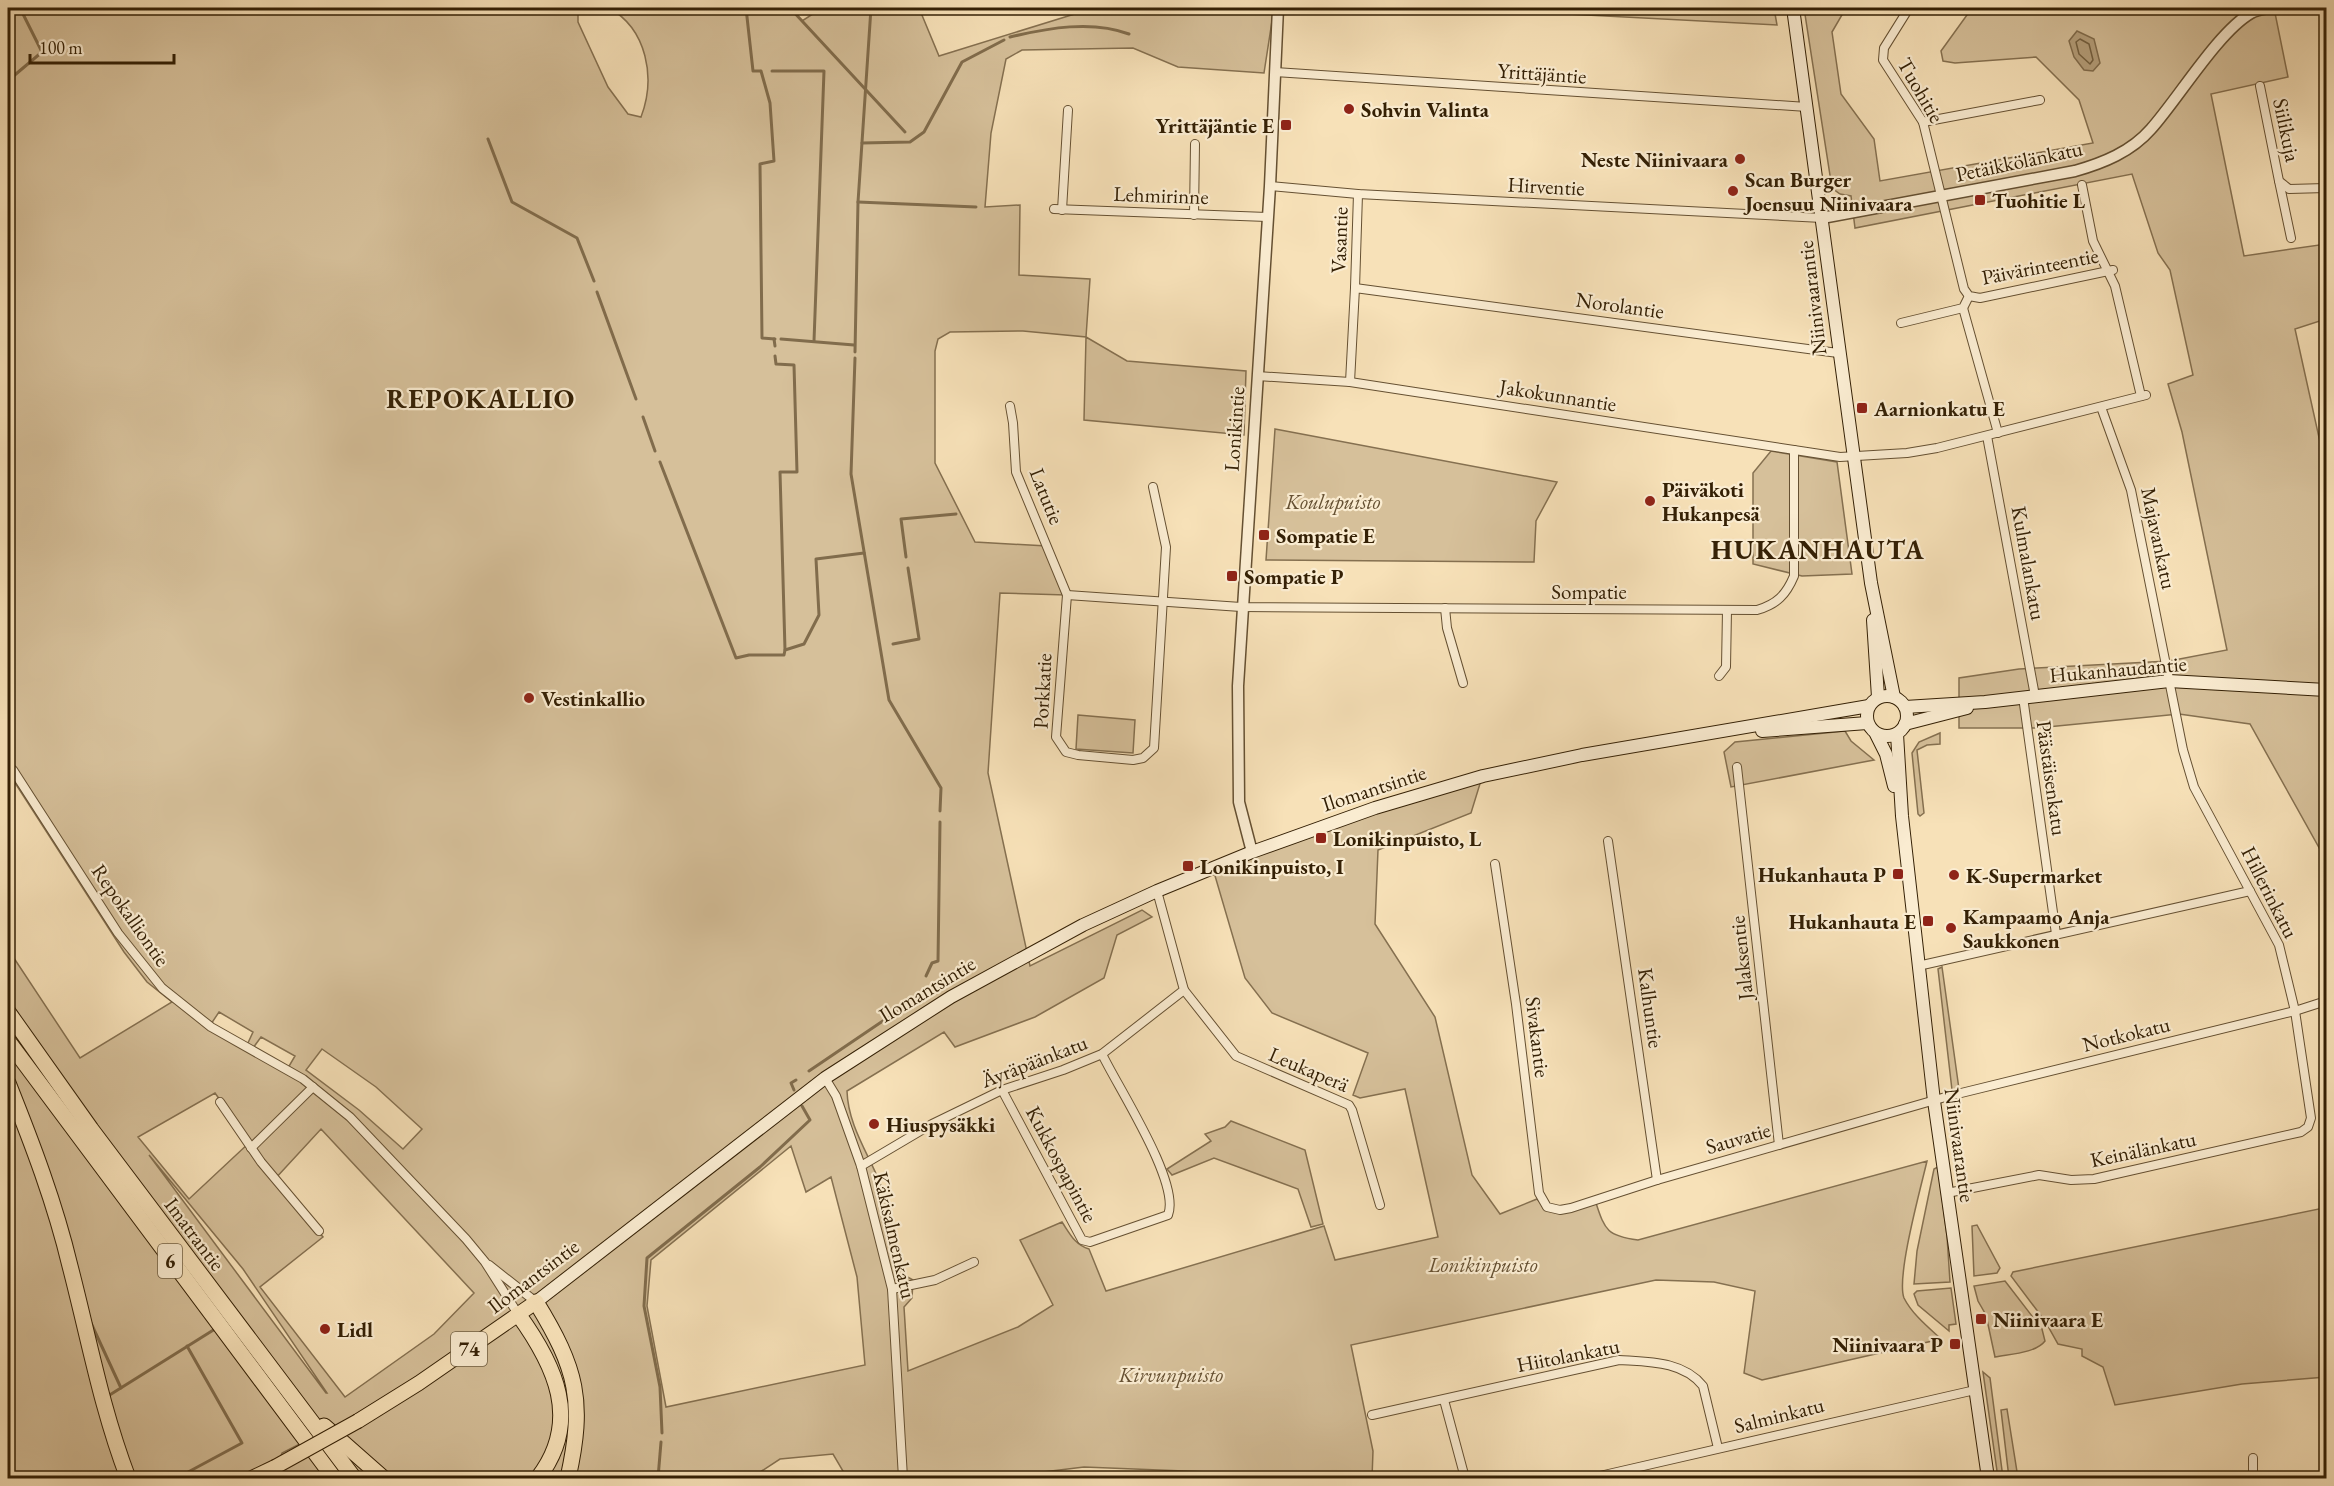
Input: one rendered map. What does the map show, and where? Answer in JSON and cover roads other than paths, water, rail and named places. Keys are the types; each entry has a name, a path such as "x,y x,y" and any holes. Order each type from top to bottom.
{"highway":[{"name":"Imatrantie","path":"8,1012 34,1053 354,1479"},
{"name":"Imatrantie","path":"8,1041 334,1479"},
{"path":"8,1083 57,1218 94,1376 128,1479"},
{"path":"536,1302 568,1361 576,1387 578,1430 568,1479"},
{"path":"518,1314 538,1341 553,1370 560,1400 560,1431 555,1448 538,1479"},
{"path":"292,1399 383,1479"}],"main road":[{"name":"Niinivaarantie","path":"1793,8 1871,583 1894,697"},
{"name":"Niinivaarantie","path":"1871,583 1873,702"},
{"name":"Hukanhaudantie","path":"1905,707 1985,702 2169,681 2326,690"},
{"path":"1894,697 1905,707 1901,729 1886,736 1876,734 1867,723 1873,702 1894,697"},
{"name":"Ilomantsintie","path":"252,1479 358,1421 419,1383 536,1302 825,1078 951,997 1083,925 1157,891 1252,852 1375,808 1483,776 1582,754 1719,732 1873,702"},
{"name":"Hukanhaudantie","path":"1901,729 1985,702"},
{"name":"Ilomantsintie","path":"1719,732 1802,729 1867,723"},
{"name":"Niinivaarantie","path":"1901,729 1902,816 1918,966 1934,1101 1988,1479"},
{"name":"Niinivaarantie","path":"1876,734 1886,754 1902,816"}],"street":[{"name":"Lonikintie","path":"1252,852 1239,792 1237,738 1241,607 1270,186 1278,8"},
{"name":"Tuohitie","path":"1909,8 1884,48 1882,60 1923,122 1940,197"},
{"name":"Petäikkölänkatu","path":"1822,218 2075,171 2123,153 2150,131 2228,33 2251,13 2269,8"},
{"name":"Yrittäjäntie","path":"1275,72 1807,107"},
{"name":"Siilikuja","path":"2260,86 2291,238"},
{"path":"1923,122 2040,100"},
{"name":"Lehmirinne","path":"1068,110 1058,209 1267,217"},
{"path":"1194,215 1195,144"},
{"name":"Siilikuja","path":"2279,181 2289,189 2326,188"},
{"path":"2082,185 2093,241 2111,271"},
{"name":"Hirventie","path":"1270,186 1358,194 1822,218"},
{"name":"Vasantie","path":"1350,382 1358,194"},
{"name":"Päivärinteentie","path":"1940,197 1964,289 1968,296 1980,298 2111,271"},
{"name":"Jakokunnantie","path":"1257,376 1350,382 1853,458 1907,453 1998,434 2143,396 2111,271"},
{"name":"Vasantie","path":"1355,288 1398,294"},
{"name":"Norolantie","path":"1398,294 1838,353"},
{"path":"1968,296 1963,308 1998,434"},
{"path":"1901,323 1963,308"},
{"name":"Latutie","path":"1010,406 1014,423 1016,472 1067,595"},
{"name":"Majavankatu","path":"2101,407 2131,490 2169,681"},
{"name":"Kulmalankatu","path":"1987,436 2029,697"},
{"name":"Sompatie","path":"1241,607 1757,610 1771,606 1787,594 1794,576 1794,450"},
{"name":"Porkkatie","path":"1067,595 1056,737 1066,752 1078,755 1133,760 1149,754 1156,741 1166,547 1153,487"},
{"path":"1067,595 1241,607"},
{"path":"1445,608 1449,637 1463,683"},
{"path":"1719,676 1726,667 1727,610"},
{"name":"Hillerinkatu","path":"2169,681 2194,787 2279,945 2295,1011 2311,1107 2308,1127"},
{"name":"Päästäisenkatu","path":"2029,697 2056,934"},
{"name":"Jalaksentie","path":"1737,767 1779,1145"},
{"name":"Repokalliontie","path":"13,770 118,933 162,988 211,1027 313,1087 369,1135 485,1262 536,1302"},
{"name":"Kalhuntie","path":"1608,841 1657,1180"},
{"name":"Sivakantie","path":"1495,864 1516,1004 1539,1193 1547,1207 1553,1209"},
{"path":"1157,891 1184,990"},
{"path":"1918,966 2250,891"},
{"name":"Äyräpäänkatu","path":"861,1166 932,1124 1002,1090 1063,1070 1101,1054 1184,990"},
{"name":"Leukaperä","path":"1184,990 1236,1056 1349,1105 1353,1110 1380,1205"},
{"name":"Notkokatu","path":"1934,1101 2295,1011 2326,1000"},
{"name":"Kukkospapintie","path":"1002,1090 1082,1240 1090,1242 1168,1215 1172,1206 1158,1158 1101,1054"},
{"name":"Käkisalmenkatu","path":"825,1078 836,1096 861,1166 892,1289 903,1479"},
{"path":"251,1148 313,1087"},
{"name":"Sauvatie","path":"1553,1209 1571,1208 1657,1180 1934,1101"},
{"path":"220,1102 251,1148 319,1231"},
{"name":"Keinälänkatu","path":"1947,1193 2039,1175 2071,1180 2094,1179 2301,1132 2308,1127"},
{"name":"Repokalliontie","path":"485,1262 518,1314"},
{"path":"892,1289 935,1280 974,1262"},
{"name":"Hiitolankatu","path":"1372,1415 1619,1360 1663,1364 1688,1372 1703,1386 1718,1448"},
{"name":"Salminkatu","path":"1591,1479 1975,1390"},
{"path":"1444,1400 1465,1479"},
{"path":"2253,1458 2253,1479"}],"water":[{"path":"2077,31 2094,39 2100,63 2093,71 2084,70 2074,57 2069,41"}],"waterway":[{"path":"8,90 10,79 42,52 20,8"},
{"path":"746,8 753,71 760,71"},
{"path":"790,8 905,132"},
{"path":"855,352 858,202 871,8"},
{"path":"1010,37 1055,28 1085,26 1129,34"},
{"path":"862,143 910,142 924,132 962,62 1004,40"},
{"path":"761,71 770,103 774,161 760,164 762,338 775,339"},
{"path":"772,71 824,71 814,341"},
{"path":"488,139 512,202 577,238 594,281"},
{"path":"858,202 976,207"},
{"path":"597,292 636,399"},
{"path":"774,339 775,346"},
{"path":"781,339 854,345"},
{"path":"775,356 776,364 794,365 797,472 780,472 785,650"},
{"path":"855,358 851,474 889,700 941,788 940,811"},
{"path":"643,417 655,451"},
{"path":"660,462 736,658 749,655 784,655 785,650 804,644 819,615 816,559 864,553"},
{"path":"906,557 901,519 956,514"},
{"path":"893,644 919,639 908,568"},
{"path":"926,976 932,963 938,961 940,822"},
{"path":"809,1071 933,987"},
{"path":"794,1090 791,1083 796,1080"},
{"path":"662,1433 660,1387 644,1306 647,1258 760,1167 810,1120 802,1106"},
{"path":"91,1323 121,1388"},
{"path":"108,1396 215,1329"},
{"path":"177,1478 242,1443 187,1346"},
{"path":"658,1478 661,1442"}],"place":[{"name":"Sohvin Valinta","path":"1349,109"},
{"name":"Yrittäjäntie E","path":"1286,125"},
{"name":"Neste Niinivaara","path":"1740,159"},
{"name":"Scan Burger Joensuu Niinivaara","path":"1733,191"},
{"name":"Tuohitie L","path":"1980,200"},
{"name":"Aarnionkatu E","path":"1862,408"},
{"name":"Päiväkoti Hukanpesä","path":"1650,501"},
{"name":"Sompatie E","path":"1264,535"},
{"name":"Sompatie P","path":"1232,576"},
{"name":"Vestinkallio","path":"529,698"},
{"name":"Lonikinpuisto, L","path":"1321,838"},
{"name":"Lonikinpuisto, I","path":"1188,866"},
{"name":"Hukanhauta P","path":"1898,874"},
{"name":"K-Supermarket","path":"1954,875"},
{"name":"Hukanhauta E","path":"1928,921"},
{"name":"Kampaamo Anja Saukkonen","path":"1951,928"},
{"name":"Hiuspysäkki","path":"874,1124"},
{"name":"Niinivaara E","path":"1981,1319"},
{"name":"Lidl","path":"325,1329"},
{"name":"Niinivaara P","path":"1955,1344"}],"district":[{"name":"REPOKALLIO","path":"481,398"},
{"name":"HUKANHAUTA","path":"1818,549"}],"park label":[{"name":"Koulupuisto","path":"1333,501"},
{"name":"Lonikinpuisto","path":"1483,1264"},
{"name":"Kirvunpuisto","path":"1171,1374"}]}
